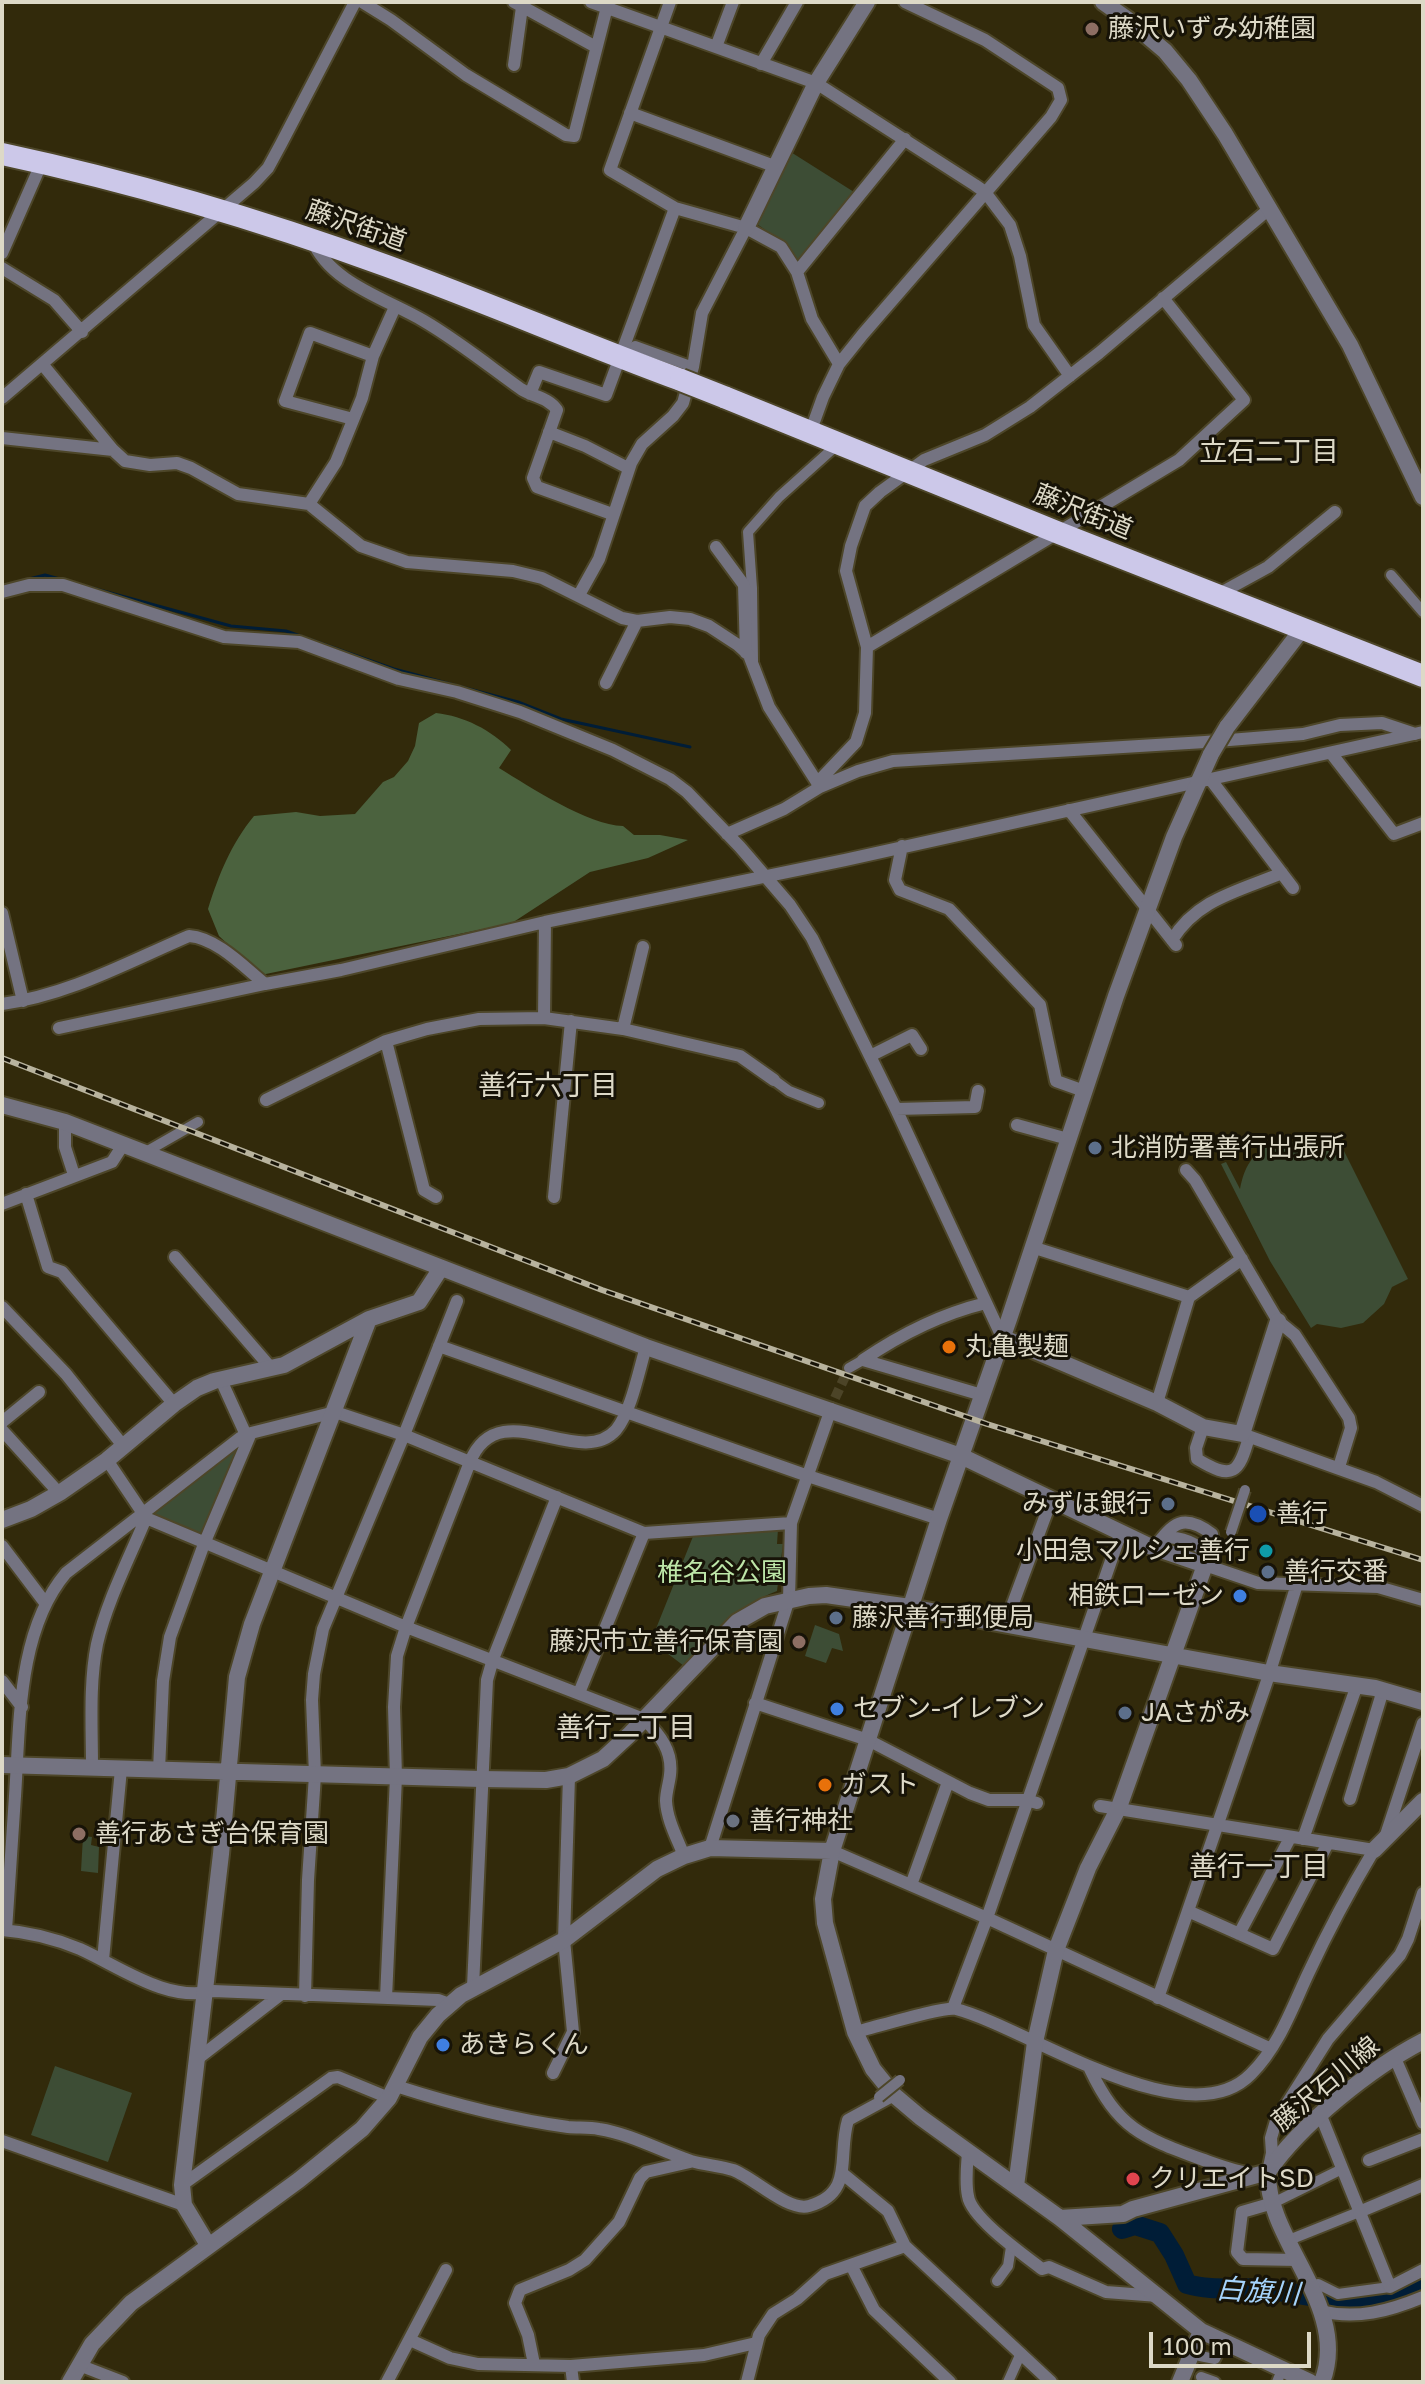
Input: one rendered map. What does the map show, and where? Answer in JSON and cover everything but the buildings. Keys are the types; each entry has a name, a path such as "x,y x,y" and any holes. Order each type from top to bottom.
{"highway":[{"name":"藤沢街道","path":"2,154 223,211 312,239 625,359 687,374 724,397 810,433 1423,676"}],"street":[{"path":"2,398 223,211 268,168 355,2"},
{"path":"362,2 414,35 466,75 566,135 574,136 607,5"},
{"path":"591,2 607,5 816,83 985,192 1016,238 1034,325 1070,376"},
{"path":"670,2 610,170 675,208 746,228 781,247 797,272 812,319 839,364"},
{"path":"716,47 733,2"},
{"path":"761,64 797,2"},
{"path":"579,595 599,559 628,468 642,444 683,403 702,313 816,83 867,2"},
{"path":"810,433 839,364 1058,108 1061,93 985,40 905,2"},
{"path":"1103,2 1150,37 1189,80 1225,134 1350,345 1423,497"},
{"path":"514,65 518,4 596,47"},
{"path":"630,113 774,166"},
{"path":"797,272 905,139"},
{"path":"2,253 42,162"},
{"path":"530,394 539,372 606,395 625,359 675,208"},
{"path":"727,834 784,809 819,785 849,751 861,731 865,713 867,647 848,581 848,560 865,506 924,460 972,441 1030,407 1269,209"},
{"path":"312,239 318,255 337,272 424,322 530,394 552,402 557,410 533,478 537,487 612,514"},
{"path":"2,268 54,300 82,332"},
{"path":"867,647 1179,460 1244,400 1163,298"},
{"path":"309,504 336,462 373,356 395,307"},
{"path":"353,419 285,401 310,333 373,356"},
{"path":"43,365 125,461 150,465 177,463 238,494 309,504 361,546 407,562 513,571 542,578 579,595 603,611 637,621 670,617 690,619 709,626 749,658"},
{"path":"549,432 628,468"},
{"path":"2,438 113,450"},
{"path":"749,658 752,588 748,532 779,497 839,444"},
{"path":"1217,595 1268,567 1335,512"},
{"path":"716,547 744,585 749,658 769,707 819,785"},
{"path":"1391,575 1423,612"},
{"path":"2,592 29,585 63,585 224,637 299,642 399,679 492,702 613,750 670,779 687,792 764,875 790,905 812,938 1002,1337 1157,1403 1203,1427 1245,1435 1339,1467 1423,1506"},
{"path":"606,683 637,621"},
{"path":"1303,628 1227,727 1211,754 1204,781 1174,837 1147,909 939,1519 832,1851 823,1899 825,1923 855,2032 873,2069 894,2089 968,2152 1060,2218 1201,2331 1313,2382 1327,2353 1320,2311 1316,2289 1298,2260 1267,2182 1265,2172 1272,2153 1271,2138 1276,2121 1328,2039 1400,1955 1423,1893"},
{"path":"819,785 893,761 918,758 1029,755 1219,741 1303,734 1340,725 1382,723 1419,733"},
{"path":"59,1028 341,970 545,922 1419,733"},
{"path":"1331,753 1394,834 1423,823"},
{"path":"1204,781 1293,888"},
{"path":"1069,810 1174,942 1182,922 1201,906 1282,873"},
{"path":"902,846 895,880 900,890 949,909 1040,1005 1056,1081 1084,1091"},
{"path":"2,913 23,1001"},
{"path":"544,1018 545,922"},
{"path":"2,1004 36,999 94,979 189,936 198,937 220,949 265,984"},
{"path":"623,1029 643,947"},
{"path":"266,1100 386,1041 479,1019 544,1018 623,1029 740,1056 789,1091 819,1103"},
{"path":"554,1197 571,1021"},
{"path":"870,1056 912,1035 921,1049"},
{"path":"386,1041 424,1190 436,1197"},
{"path":"896,1109 975,1107 978,1091"},
{"path":"2,1105 65,1122 646,1347 833,1404 961,1456 1121,1532 1158,1542 1258,1583 1378,1587 1423,1600"},
{"path":"65,1122 65,1147 74,1175"},
{"path":"144,1153 198,1122"},
{"path":"1017,1125 1068,1139"},
{"path":"2,1204 112,1162 123,1145"},
{"path":"1186,1170 1278,1321 1295,1335 1349,1418 1351,1428 1339,1467"},
{"path":"26,1194 48,1267 62,1272 174,1404"},
{"path":"1032,1247 1189,1297"},
{"path":"175,1257 271,1368"},
{"path":"1157,1403 1189,1297 1242,1259"},
{"path":"2,1520 31,1509 59,1493 107,1460 197,1388 299,1358 369,1319 419,1302 441,1268"},
{"path":"305,1996 315,1775 314,1674 323,1629 457,1301"},
{"path":"849,1368 897,1336 959,1310 986,1303"},
{"path":"2,1307 66,1374 124,1447"},
{"path":"208,2245 184,2205 182,2185 221,1854 237,1677 252,1624 369,1319"},
{"path":"1203,1427 1196,1448 1197,1459 1227,1471 1233,1470 1241,1463 1245,1435 1278,1321"},
{"path":"439,1346 625,1413 939,1519"},
{"path":"386,1998 396,1777 397,1656 470,1462 484,1441 511,1431 528,1431 584,1443 616,1430 625,1413 646,1347"},
{"path":"863,1360 982,1395"},
{"path":"159,1770 163,1681 170,1637 248,1434 221,1380"},
{"path":"2,1422 39,1392"},
{"path":"710,1848 789,1599 791,1523 833,1404"},
{"path":"449,2004 438,2000 213,1991 194,1995 172,1991 57,1941 4,1930 9,1765 27,1667 46,1604 66,1573 248,1434 335,1412 404,1435 644,1533 791,1523"},
{"path":"2,1430 59,1493"},
{"path":"107,1460 144,1516 406,1627 644,1719 668,1751 668,1815 684,1856"},
{"path":"1231,1532 1245,1490"},
{"path":"473,1987 487,1680 557,1497"},
{"path":"1005,1625 1052,1498"},
{"path":"92,1767 92,1697 97,1645 144,1516"},
{"path":"1016,2186 1035,2042 1056,1950 1088,1868 1119,1807 1213,1543 1212,1534 1206,1530 1176,1522 1158,1542"},
{"path":"953,2008 1032,1802 1121,1532"},
{"path":"579,1693 644,1533"},
{"path":"2,1546 46,1604"},
{"path":"1158,1998 1297,1584"},
{"path":"9,1765 481,1779 546,1780 569,1776 603,1759 737,1622 765,1606 789,1599 826,1595 910,1607 1269,1673 1357,1685 1423,1702"},
{"path":"2,1681 22,1707"},
{"path":"1239,1934 1297,1838 1357,1685"},
{"path":"1350,1799 1383,1690"},
{"path":"755,1703 868,1740 989,1800 1032,1802"},
{"path":"855,2032 953,2008 1090,2069 1163,2090 1190,2095 1232,2087 1249,2077 1271,2049 1336,1916 1379,1846 1423,1723"},
{"path":"103,1960 121,1769"},
{"path":"553,2073 573,2032 564,1940 569,1776"},
{"path":"911,1885 948,1782"},
{"path":"1100,1806 1328,1843 1379,1846 1423,1801"},
{"path":"1188,1911 1273,1949 1328,1843"},
{"path":"70,2382 115,2317 208,2245 343,2148 392,2092 420,2037 449,2004 473,1987 564,1940 657,1869 710,1848 832,1851 987,1918 1271,2049"},
{"path":"196,2060 280,1995"},
{"name":"藤沢石川線","path":"1265,2172 1283,2150 1321,2116 1395,2058 1423,2041"},
{"path":"1395,2058 1423,2123"},
{"path":"1090,2069 1103,2095 1132,2129 1169,2147 1237,2172 1265,2172"},
{"path":"182,2185 331,2078 338,2077 493,2114 613,2132 693,2161 735,2170 792,2205 804,2208 826,2198 837,2188 843,2174 842,2149 848,2120 894,2089"},
{"path":"1321,2116 1390,2287"},
{"path":"1369,2160 1423,2139"},
{"path":"2,2141 184,2205"},
{"path":"968,2152 968,2196 971,2206 1011,2247 1042,2269 1049,2267 1106,2292 1158,2296"},
{"path":"534,2364 528,2335 515,2303 520,2290 578,2266 592,2253 619,2222 640,2178 646,2172 693,2161"},
{"path":"1298,2260 1243,2259 1237,2252 1242,2212 1273,2203 1342,2169"},
{"path":"1060,2218 1123,2214 1265,2172"},
{"path":"843,2174 888,2211 905,2246 1051,2382"},
{"path":"1289,2240 1423,2185"},
{"path":"747,2382 756,2343 773,2314 797,2299 818,2278 905,2246"},
{"path":"997,2281 1008,2266 1011,2247"},
{"path":"851,2265 874,2310 950,2382"},
{"path":"387,2382 446,2270"},
{"path":"1316,2289 1338,2294 1390,2287 1423,2270"},
{"path":"1320,2311 1335,2315 1361,2315 1383,2312 1423,2297"},
{"path":"1180,2382 1201,2331"},
{"path":"410,2340 425,2349 465,2362 571,2366 704,2355 756,2343"},
{"path":"1200,2356 1215,2359 1220,2349"},
{"path":"1008,2382 1021,2353"},
{"path":"79,2365 123,2382"},
{"path":"571,2366 573,2382"},
{"path":"1201,2377 1215,2382"}],"green space":[{"path":"786,149 854,192 798,261 782,242 750,219"},
{"path":"436,713 467,721 495,736 511,750 499,768 560,804 593,819 623,826 634,835 688,840 648,858 590,872 512,923 261,975 219,936 208,909 226,860 239,837 254,816 296,812 320,816 355,814 383,782 394,777 408,761 415,746 419,723"},
{"path":"1298,1141 1329,1151 1341,1145 1408,1279 1392,1287 1384,1304 1363,1323 1341,1328 1317,1324 1311,1328 1270,1261 1221,1164 1226,1162 1240,1189 1247,1168 1259,1151 1272,1143 1273,1146"},
{"path":"238,1447 201,1536 151,1514"},
{"name":"椎名谷公園","path":"778,1529 777,1544 783,1544 777,1591 737,1613 684,1666 651,1641 694,1534"},
{"path":"815,1625 839,1634 843,1651 832,1648 826,1663 805,1656"},
{"path":"83,1836 92,1837 91,1845 99,1847 98,1873 81,1871"},
{"path":"55,2066 132,2093 108,2162 31,2135"},
{"path":"1423,2284 1423,2292 1364,2309 1340,2310 1328,2307 1327,2303 1376,2300"}],"waterway":[{"path":"29,579 45,575 231,626 286,631 394,669 518,702 561,719 690,747"},
{"path":"2,586 14,583"},
{"name":"白旗川","path":"1122,2229 1135,2225 1160,2233 1187,2284 1196,2286 1362,2299 1402,2290 1423,2279"}],"tunnel":[{"path":"835,1398 849,1368"}],"railway":[{"path":"2,1058 602,1290 987,1424 1423,1560"}],"place":[{"name":"藤沢いずみ幼稚園","path":"1092,29"},
{"name":"北消防署善行出張所","path":"1095,1148"},
{"name":"丸亀製麺","path":"949,1347"},
{"name":"みずほ銀行","path":"1168,1504"},
{"name":"善行","path":"1258,1514"},
{"name":"小田急マルシェ善行","path":"1266,1551"},
{"name":"善行交番","path":"1268,1572"},
{"name":"相鉄ローゼン","path":"1240,1596"},
{"name":"藤沢善行郵便局","path":"836,1618"},
{"name":"藤沢市立善行保育園","path":"799,1642"},
{"name":"セブン-イレブン","path":"837,1709"},
{"name":"JAさがみ","path":"1125,1713"},
{"name":"ガスト","path":"825,1785"},
{"name":"善行神社","path":"733,1821"},
{"name":"善行あさぎ台保育園","path":"79,1834"},
{"name":"あきらくん","path":"443,2045"},
{"name":"クリエイトSD","path":"1133,2179"}],"district":[{"name":"立石二丁目","path":"1269,452"},
{"name":"善行六丁目","path":"548,1086"},
{"name":"善行二丁目","path":"626,1728"},
{"name":"善行一丁目","path":"1259,1867"}]}
